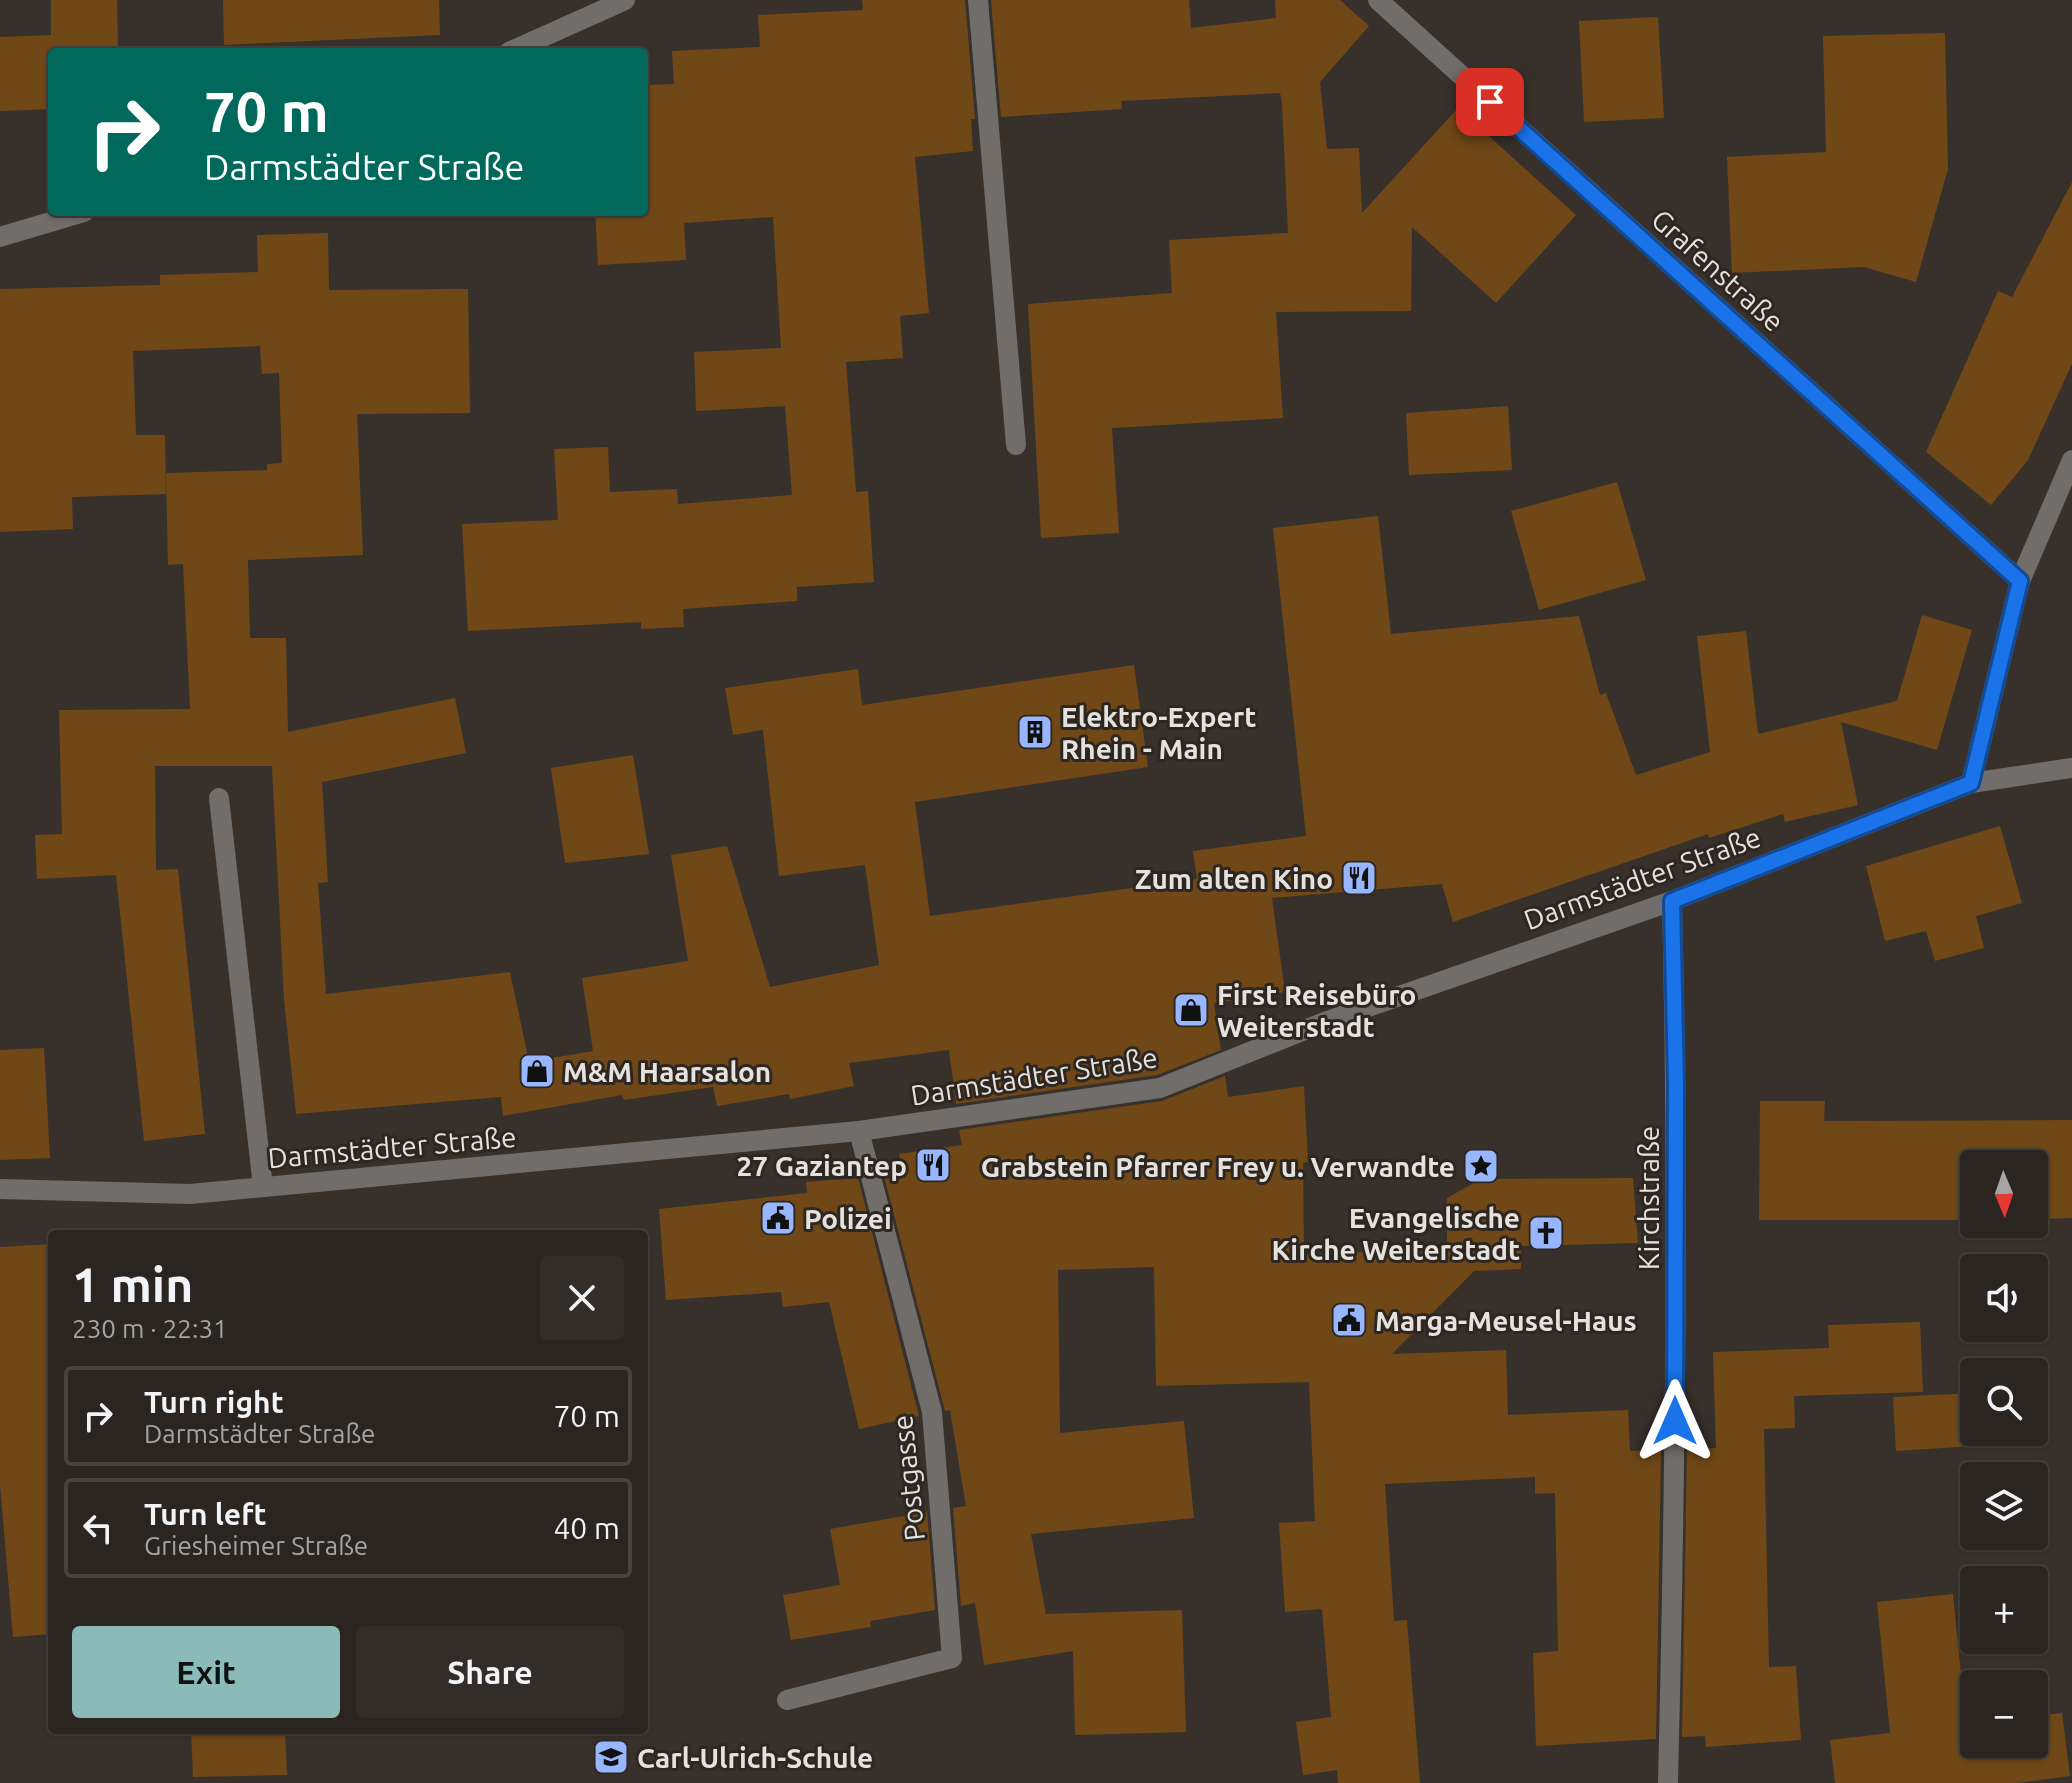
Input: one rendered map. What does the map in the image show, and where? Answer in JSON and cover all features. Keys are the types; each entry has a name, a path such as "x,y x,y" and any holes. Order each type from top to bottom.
{"street":[{"path":"518,48 625,0"},
{"path":"978,0 1016,445"},
{"name":"Grafenstraße","path":"1378,0 2020,581"},
{"path":"0,237 71,216"},
{"path":"1971,783 2020,581 2072,460"},
{"name":"Darmstädter Straße","path":"0,1189 190,1194 859,1131 1160,1088 1322,1023 1672,901 1971,783 2072,768"},
{"path":"219,798 263,1187"},
{"name":"Kirchstraße","path":"1668,1783 1675,1467 1676,1084 1672,901"},
{"name":"Postgasse","path":"787,1700 952,1658 932,1412 859,1131"}],"building":[{"path":"51,0 117,0 118,48 48,48 48,109 0,111 0,37 51,35"},
{"path":"223,0 439,0 440,35 224,45"},
{"path":"862,0 965,0 975,119 971,119 973,151 915,157 929,313 900,316 903,358 846,362 856,492 868,491 874,582 797,587 797,601 683,609 684,627 641,629 641,622 468,631 462,524 558,520 554,449 608,447 610,492 677,489 678,504 792,495 785,406 696,411 694,352 781,348 773,217 684,223 686,260 598,265 595,216 648,216 648,85 674,84 672,51 760,47 758,15 863,10"},
{"path":"991,0 1189,0 1191,28 1276,18 1275,0 1340,0 1369,26 1320,82 1327,149 1359,148 1362,213 1458,108 1576,215 1496,303 1412,227 1411,311 1276,312 1283,418 1112,428 1119,533 1041,538 1028,304 1172,293 1169,240 1288,233 1282,103 1280,93 1121,101 1122,109 1001,117"},
{"path":"1658,17 1664,118 1584,122 1579,21"},
{"path":"1945,33 1948,169 1916,282 1864,267 1732,273 1727,157 1826,152 1823,36"},
{"path":"2072,182 2072,364 2028,460 1991,505 1926,452 1998,291 2012,297"},
{"path":"328,233 329,290 468,289 470,413 357,414 363,555 248,560 250,638 286,638 288,732 455,698 466,753 322,782 328,882 318,883 326,994 510,972 529,1062 593,1051 582,978 688,961 671,855 727,846 770,987 879,965 865,865 779,876 763,730 733,735 725,688 858,669 862,705 1134,665 1148,767 915,802 930,916 1197,879 1193,851 1306,836 1273,528 1378,516 1391,634 1579,616 1600,695 1606,693 1636,775 1710,752 1697,636 1746,631 1758,734 1897,701 1922,615 1972,630 1937,750 1841,722 1858,805 1785,822 1783,814 1709,838 1708,834 1453,922 1442,884 1272,898 1285,992 1214,1003 1221,1050 1157,1075 956,1104 949,1050 849,1063 854,1086 790,1099 789,1094 717,1106 713,1087 624,1100 622,1095 503,1116 501,1097 296,1114 284,999 272,766 155,766 156,870 178,869 205,1134 144,1141 116,875 37,879 35,835 62,834 59,710 190,709 183,564 168,565 166,473 267,470 267,464 282,463 279,373 262,374 260,346 133,351 136,435 165,435 166,494 72,497 73,529 0,532 0,289 160,285 160,275 258,272 257,235"},
{"path":"1508,406 1512,470 1409,475 1406,413"},
{"path":"1617,482 1646,580 1539,610 1511,511"},
{"path":"633,755 649,854 565,863 551,768"},
{"path":"2000,826 2022,903 1976,916 1984,948 1935,961 1926,931 1885,941 1866,866"},
{"path":"44,1048 50,1158 0,1160 0,1050"},
{"path":"1225,1076 1228,1097 1304,1086 1308,1162 1303,1163 1304,1254 1447,1249 1447,1198 1481,1179 1633,1178 1638,1243 1521,1246 1521,1269 1474,1271 1392,1354 1506,1350 1508,1415 1628,1410 1630,1451 1661,1450 1656,1739 1536,1746 1533,1653 1558,1651 1555,1493 1535,1494 1535,1477 1385,1484 1394,1621 1407,1620 1420,1783 1338,1783 1337,1770 1303,1775 1296,1722 1331,1717 1322,1609 1285,1612 1279,1523 1315,1521 1309,1382 1156,1386 1154,1267 1058,1270 1060,1433 1184,1421 1194,1518 1031,1534 1046,1614 1182,1610 1186,1732 1075,1735 1073,1651 984,1665 975,1603 961,1606 953,1508 966,1506 950,1410 945,1411 884,1176 902,1175 899,1154 962,1145 959,1130 1162,1101"},
{"path":"1760,1101 1825,1101 1824,1121 2072,1120 2072,1218 2048,1219 2048,1150 1960,1150 1960,1220 1759,1220"},
{"path":"858,1178 919,1416 859,1429 829,1302 783,1307 781,1292 666,1300 659,1209 807,1193 806,1182"},
{"path":"48,1244 48,1634 13,1637 0,1484 0,1247"},
{"path":"1920,1322 1923,1392 1794,1396 1795,1428 1764,1429 1769,1667 1796,1666 1801,1740 1706,1747 1705,1736 1682,1737 1687,1449 1716,1448 1713,1352 1829,1348 1828,1325"},
{"path":"1960,1394 1960,1446 1974,1446 1896,1451 1893,1397"},
{"path":"927,1512 935,1610 870,1621 871,1627 791,1640 783,1595 840,1585 830,1529"},
{"path":"1953,1594 1961,1670 1960,1758 2048,1758 2048,1714 2062,1713 2070,1776 2016,1783 1835,1783 1830,1740 1890,1733 1877,1602"},
{"path":"191,1734 285,1734 287,1775 193,1777"}],"place":[{"name":"Elektro-Expert Rhein - Main","path":"1035,732"},
{"name":"Zum alten Kino","path":"1359,878"},
{"name":"First Reisebüro Weiterstadt","path":"1191,1010"},
{"name":"M&M Haarsalon","path":"537,1071"},
{"name":"27 Gaziantep","path":"933,1165"},
{"name":"Grabstein Pfarrer Frey u. Verwandte","path":"1481,1166"},
{"name":"Polizei","path":"778,1218"},
{"name":"Evangelische Kirche Weiterstadt","path":"1546,1233"},
{"name":"Marga-Meusel-Haus","path":"1349,1320"},
{"name":"Carl-Ulrich-Schule","path":"611,1757"}],"route":[{"path":"1490,102 2020,581 1971,783 1672,901 1676,1084 1675,1421"}]}
